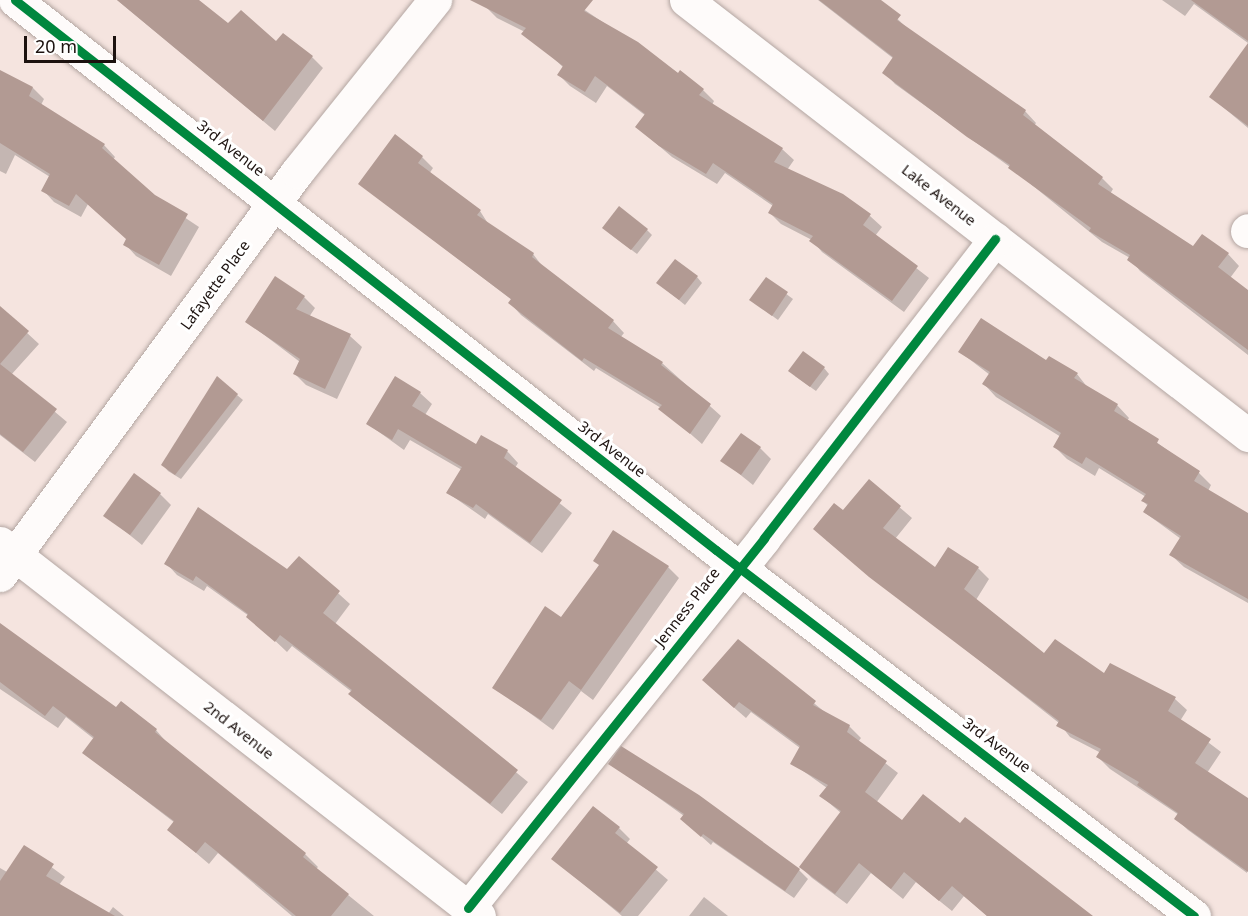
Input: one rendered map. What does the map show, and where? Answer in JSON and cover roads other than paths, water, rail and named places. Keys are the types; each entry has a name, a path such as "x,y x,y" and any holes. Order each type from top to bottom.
{"street":[{"name":"3rd Avenue","path":"15,0 737,567 1194,916"},
{"name":"Lafayette Place","path":"5,558 275,202 435,0"},
{"name":"Lake Avenue","path":"686,0 1248,435"},
{"name":"Jenness Place","path":"473,912 737,567 995,239"},
{"name":"2nd Avenue","path":"5,558 473,912"}]}
